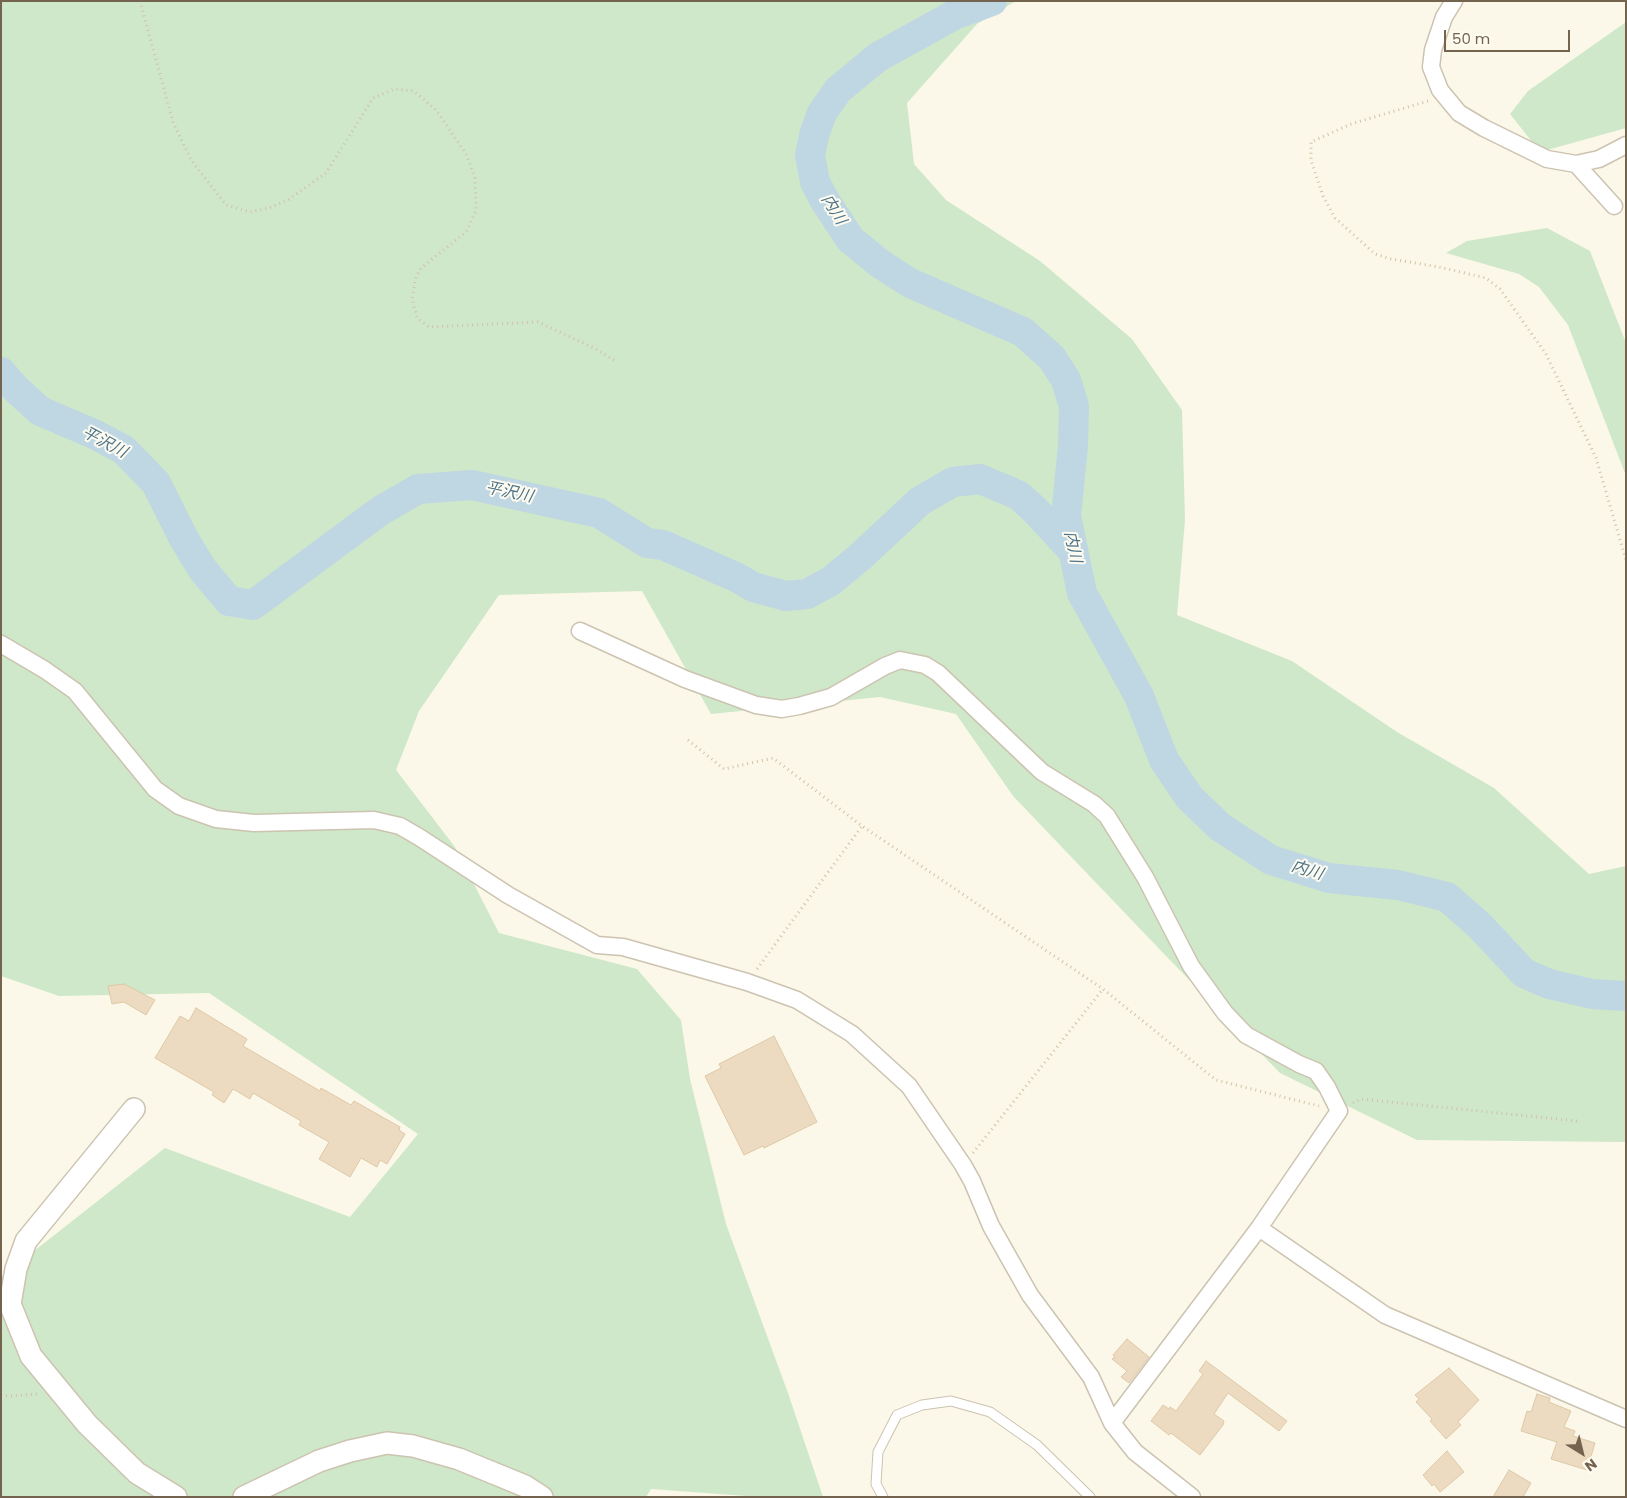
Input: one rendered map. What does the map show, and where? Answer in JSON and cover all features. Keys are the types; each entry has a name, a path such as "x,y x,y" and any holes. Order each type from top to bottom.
{"street":[{"path":"1454,1 1444,17 1433,50 1431,67 1440,90 1459,113 1484,128 1547,159 1576,164 1599,159 1626,145"},
{"path":"1576,164 1614,206"},
{"path":"580,631 685,679 756,705 782,709 831,697 885,666 900,660 925,666 938,673 1042,772 1094,804 1107,816 1145,877 1191,966 1225,1013 1246,1035 1299,1064 1316,1071 1327,1087 1339,1111 1258,1228 1112,1423"},
{"path":"1,644 46,670 74,691 155,789 179,806 216,820 254,824 374,820 400,826 508,895 597,945 623,947 747,982 798,1000 852,1034 908,1086 963,1165 972,1181 991,1226 1030,1295 1091,1377 1112,1423 1135,1452 1192,1497"},
{"path":"134,1109 26,1241 16,1269 10,1304 31,1356 86,1424 137,1473 176,1497"},
{"path":"1258,1228 1385,1315 1626,1419"},
{"path":"244,1497 319,1461 350,1451 387,1443 412,1446 459,1459 525,1486 542,1497"}],"lane":[{"path":"883,1497 876,1484 878,1452 897,1415 922,1405 951,1401 990,1412 1037,1445 1090,1497"}],"path":[{"path":"140,1 173,122 191,160 226,205 250,212 269,208 288,200 326,173 373,98 394,89 414,91 436,110 466,154 475,177 476,211 466,232 421,268 416,277 412,299 417,318 429,327 538,322 596,349 617,362"},
{"path":"1446,97 1351,124 1311,142 1311,160 1323,196 1335,218 1375,254 1391,259 1439,267 1486,278 1500,289 1546,354 1596,458 1626,560"},
{"path":"688,740 724,769 773,758 862,826 1103,988 1216,1080 1339,1111 1361,1099 1577,1121"},
{"path":"747,982 862,826"},
{"path":"963,1165 1103,988"},
{"path":"1,1395 60,1392"}],"green space":[{"path":"1,1 1016,1 977,24 907,103 914,164 946,200 1040,261 1132,339 1182,410 1185,520 1177,615 1292,661 1397,732 1494,788 1589,874 1626,866 1626,1142 1417,1140 1280,1073 1013,796 956,714 880,697 711,714 642,591 499,595 419,711 396,770 455,847 499,933 637,969 681,1020 690,1079 726,1224 788,1393 823,1497 760,1497 651,1489 646,1497 1,1497 1,1277 165,1148 350,1217 418,1134 209,993 59,996 1,976"},
{"path":"1626,22 1626,128 1540,152 1510,114 1528,91"},
{"path":"1547,228 1590,251 1626,343 1626,476 1568,325 1539,287 1519,274 1446,253 1467,241"}],"building":[{"path":"124,984 155,1000 146,1015 124,1002 112,1004 108,986"},
{"path":"196,1008 247,1039 243,1046 320,1091 321,1088 351,1105 354,1101 400,1127 399,1130 405,1134 387,1164 380,1160 377,1167 361,1158 350,1177 319,1159 329,1142 299,1125 301,1121 253,1093 250,1099 233,1089 224,1103 212,1095 214,1092 155,1058 180,1016 189,1021"},
{"path":"774,1036 817,1122 764,1148 763,1146 744,1155 705,1076 721,1068 719,1064"},
{"path":"1127,1339 1149,1357 1129,1383 1121,1377 1127,1371 1112,1359 1115,1357 1113,1355"},
{"path":"1206,1361 1287,1421 1279,1431 1228,1393 1214,1414 1224,1421 1223,1425 1200,1455 1171,1433 1169,1435 1151,1421 1163,1405 1176,1411 1203,1374 1199,1371"},
{"path":"1449,1368 1479,1400 1458,1422 1461,1425 1446,1439 1430,1421 1432,1419 1416,1402 1419,1399 1415,1395"},
{"path":"1537,1394 1550,1398 1549,1402 1571,1411 1564,1427 1575,1431 1573,1436 1595,1443 1587,1470 1551,1459 1557,1442 1521,1431 1527,1411 1531,1412"},
{"path":"1447,1451 1464,1472 1440,1492 1423,1475"},
{"path":"1509,1470 1531,1483 1523,1497 1493,1497"}],"waterway":[{"name":"内川","path":"992,1 954,15 878,57 838,90 822,113 815,132 810,155 815,182 850,239 879,263 910,283 1023,332 1052,358 1066,380 1074,406 1073,446 1066,516 1082,593 1139,696 1164,760 1189,797 1220,827 1271,860 1329,878 1398,885 1447,897 1479,925 1524,973 1549,984 1592,994 1626,996"},
{"name":"平沢川","path":"1,372 40,411 94,434 124,450 156,483 184,539 203,570 229,601 253,605 380,511 418,489 472,485 599,513 647,543 663,545 738,578 753,587 786,596 807,594 831,581 860,557 920,501 953,482 980,479 1018,495 1034,509 1073,551"}]}
